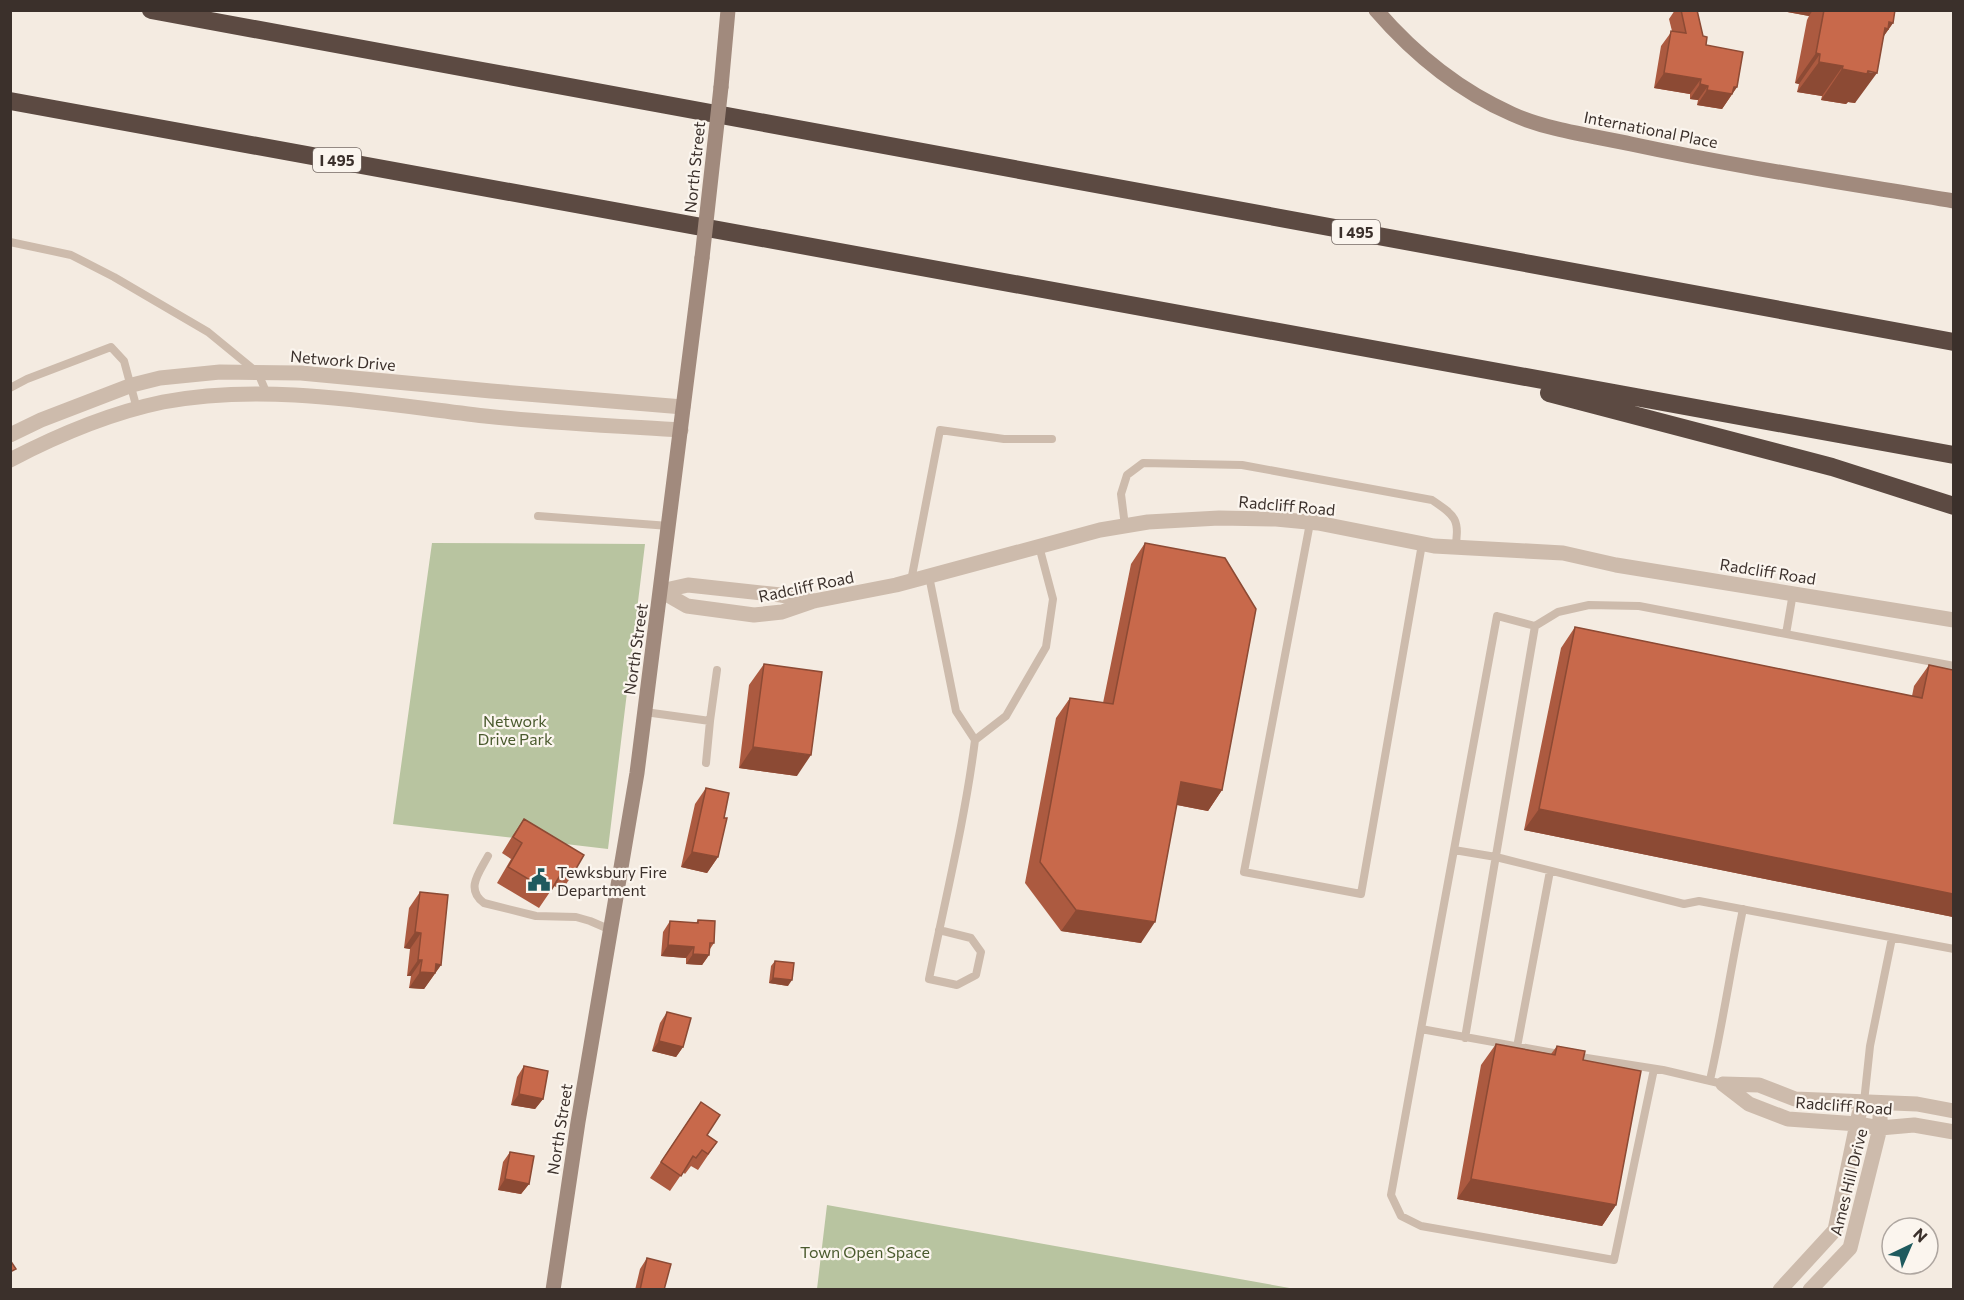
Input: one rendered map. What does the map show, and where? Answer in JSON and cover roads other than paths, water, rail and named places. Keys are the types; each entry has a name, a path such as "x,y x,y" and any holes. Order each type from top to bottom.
{"highway":[{"name":"I 495","path":"151,10 1953,342"},
{"name":"I 495","path":"10,101 1953,455"},
{"path":"1396,354 1832,467 1953,506"}],"main road":[{"name":"North Street","path":"553,1290 645,711 702,258 728,10"},
{"name":"International Place","path":"1376,10 1389,26 1433,66 1470,92 1514,115 1563,130 1664,151 1953,201"}],"street":[{"name":"Network Drive","path":"10,435 41,420 132,385 160,378 220,372 302,373 683,407"},
{"path":"10,460 51,439 137,409 164,402 222,395 301,396 490,416 681,430"},
{"name":"Radcliff Road","path":"661,591 687,606 754,615 782,612 814,601 911,581 1100,530 1148,522 1219,518 1310,523 1455,548 1563,553 1616,565 1953,620"},
{"path":"661,591 688,585 781,594 814,601"},
{"name":"Radcliff Road","path":"1717,1082 1759,1085 1795,1099 1917,1104 1953,1111"},
{"name":"Radcliff Road","path":"1717,1082 1749,1104 1788,1119 1858,1124 1880,1128 1914,1125 1953,1132"},
{"name":"Ames Hill Drive","path":"1780,1290 1835,1230 1862,1102"},
{"name":"Ames Hill Drive","path":"1810,1290 1850,1248 1880,1128 1880,1103"}],"lane":[{"path":"10,242 70,255 114,277 208,332 258,374 268,395"},
{"path":"10,388 111,348 124,361 137,409"},
{"path":"911,581 940,430 1004,439 1052,439"},
{"path":"1125,526 1121,494 1126,475 1143,463 1242,465 1432,500 1453,514 1458,534 1455,548"},
{"path":"538,516 669,526"},
{"path":"1310,523 1244,872 1361,894 1422,544"},
{"path":"975,740 1006,716 1046,647 1053,599 1039,546"},
{"path":"929,576 956,711 975,740 971,771 929,979 957,985 976,975 981,952 971,938 939,930"},
{"path":"1786,634 1793,593"},
{"path":"1654,1069 1614,1260 1421,1226 1401,1216 1391,1195 1497,616 1535,626 1558,612 1589,605 1639,606 1953,666"},
{"path":"1465,1038 1535,626"},
{"path":"706,763 717,670"},
{"path":"645,711 710,722"},
{"path":"1454,850 1496,857 1684,904 1699,901 1953,949"},
{"path":"488,856 473,884 478,898 484,903 536,916 576,917 611,930"},
{"path":"1517,1047 1550,871"},
{"path":"1421,1029 1717,1082 1731,966 1743,909"},
{"path":"1862,1102 1870,1046 1892,938"}],"place":[{"name":"Tewksbury Fire Department","path":"539,880"}],"park label":[{"name":"Network Drive Park","path":"515,729"},
{"name":"Town Open Space","path":"865,1251"}]}
